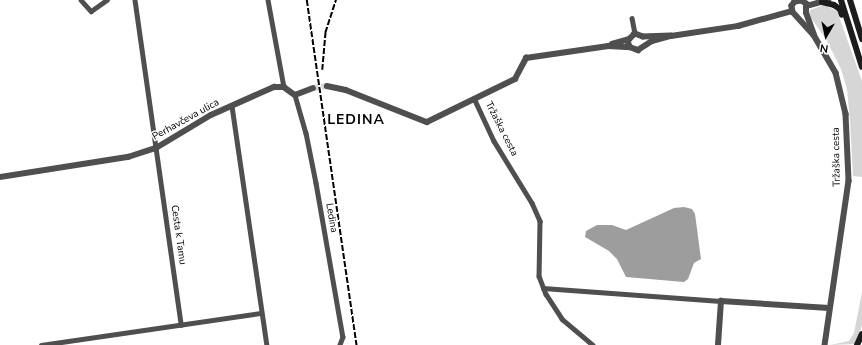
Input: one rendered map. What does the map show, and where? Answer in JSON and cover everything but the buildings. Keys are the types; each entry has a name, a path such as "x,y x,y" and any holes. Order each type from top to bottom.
{"main road":[{"path":"841,0 862,67"},
{"path":"850,0 862,39"},
{"path":"824,1 840,9 851,32"},
{"path":"857,345 862,334"}],"street":[{"path":"81,0 91,11 107,0"},
{"name":"Cesta k Tamu","path":"135,0 181,325"},
{"path":"268,0 284,86 295,95 313,88"},
{"path":"792,11 793,4 797,0 804,2 807,6"},
{"path":"807,6 824,1"},
{"path":"807,6 806,13 814,35"},
{"path":"792,11 814,35"},
{"path":"635,34 643,37 671,36 738,26 792,11"},
{"path":"798,16 806,13"},
{"path":"632,18 635,34"},
{"path":"608,46 629,39 635,34"},
{"name":"Tržaška cesta","path":"814,35 836,73 844,102 848,137 848,195 829,308 825,345"},
{"path":"608,46 630,47 638,50 644,45 671,36"},
{"path":"643,37 644,45"},
{"path":"629,39 630,47"},
{"name":"Tržaška cesta","path":"593,345 562,319 543,288 539,266 540,221 532,203 494,141 474,98 515,79 526,58 608,46"},
{"name":"Perhavčeva ulica","path":"0,177 112,161 156,148 211,115 269,89 284,86"},
{"path":"327,86 346,90 424,122 434,120 474,98"},
{"name":"Ledina","path":"295,95 306,132 317,190 343,336 340,345"},
{"path":"232,106 261,314 267,345"},
{"path":"543,288 829,308"},
{"path":"718,345 721,301"},
{"path":"41,345 261,314"}],"shaded area":[{"path":"824,5 837,11 862,81 862,177 853,176 847,89 841,69 827,41 809,15 810,10"},
{"path":"684,207 692,209 695,214 701,259 694,263 688,279 684,282 626,277 617,259 609,251 585,237 586,231 597,225 612,225 626,230 674,208"},
{"path":"862,292 862,325 856,344 830,345 849,341 854,333"}],"tunnel":[{"path":"313,88 327,86"}],"railway":[{"path":"307,0 357,345"},
{"path":"322,70 325,33 336,0"}],"district":[{"name":"LEDINA","path":"356,120"}]}
